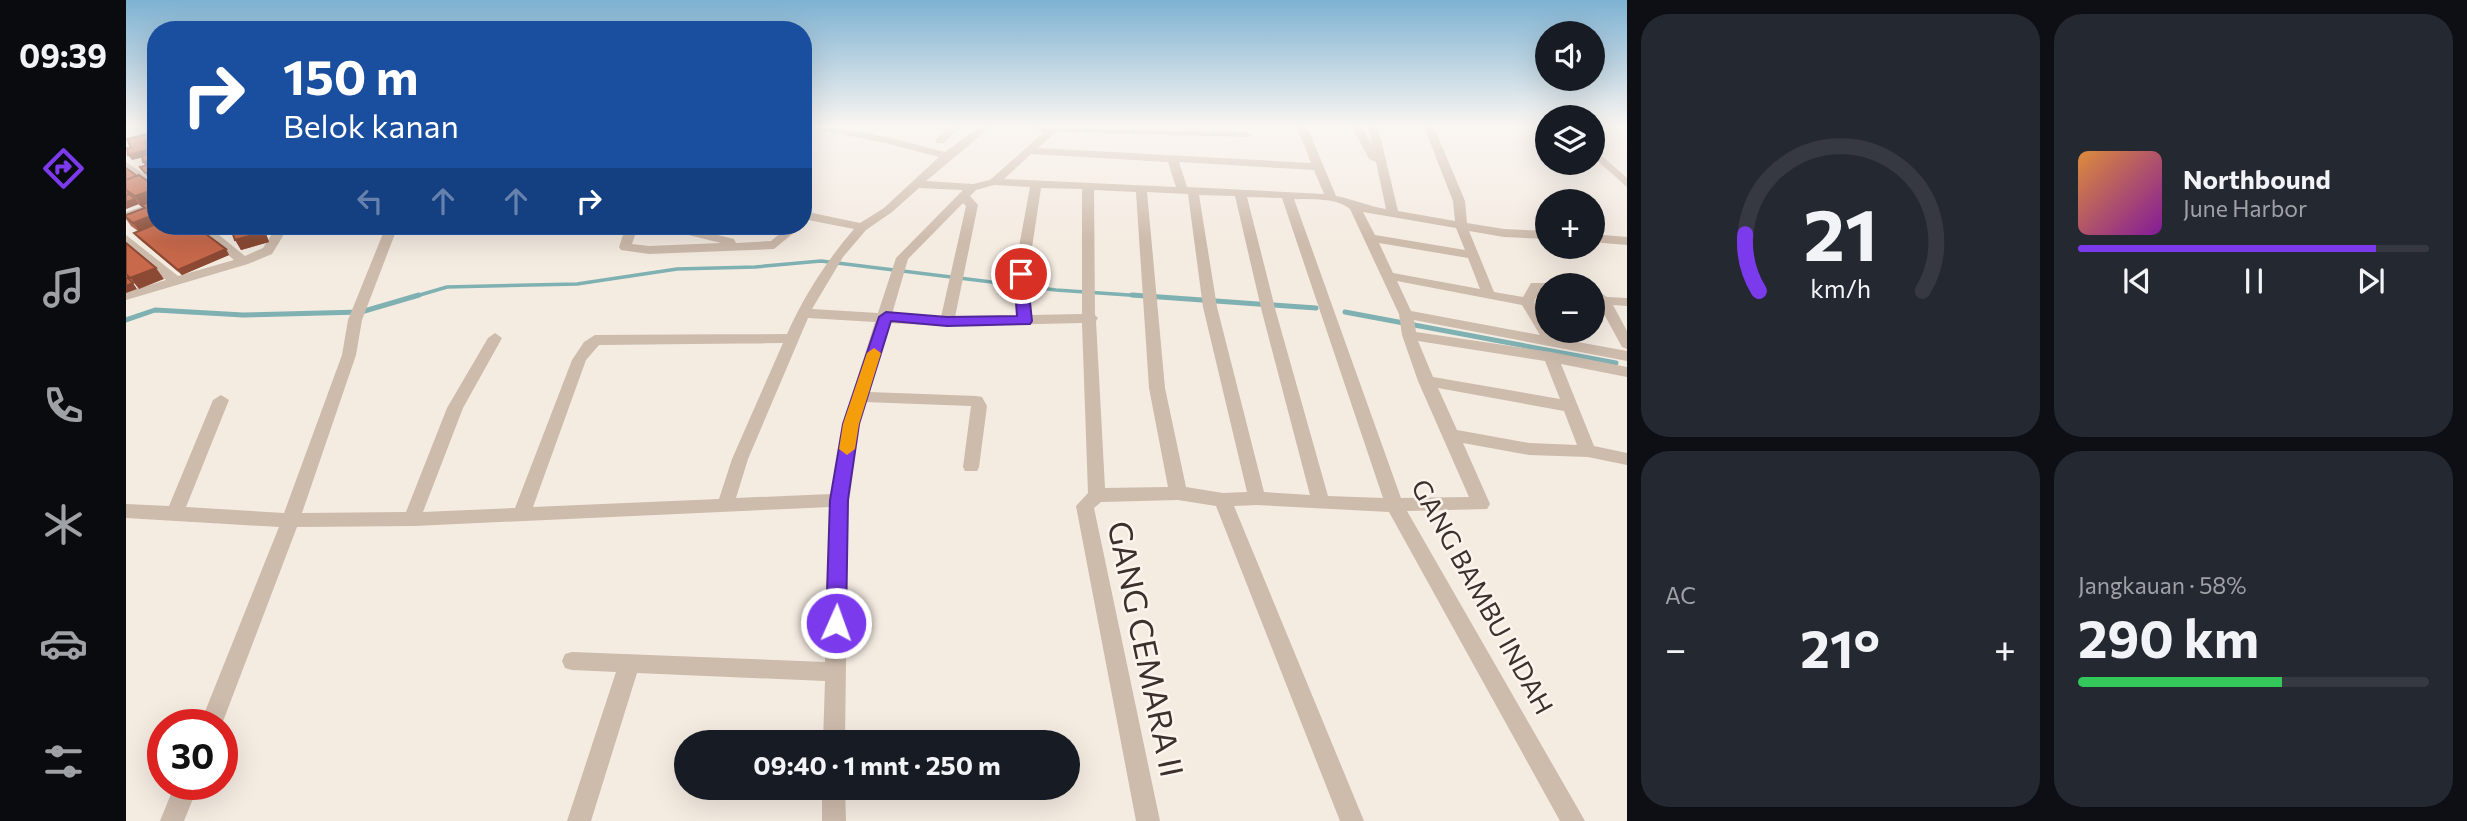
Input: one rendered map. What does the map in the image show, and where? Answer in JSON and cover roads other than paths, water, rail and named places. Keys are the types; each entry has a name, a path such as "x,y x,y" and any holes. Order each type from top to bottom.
{"street":[{"path":"132,165 147,178"},
{"path":"725,506 740,459 803,313 834,262 862,226 888,210 937,165"},
{"path":"834,730 839,500 851,424 886,317 894,279 902,258 968,192 994,182 1013,165"},
{"path":"1175,165 1188,191 1210,307 1257,498"},
{"path":"1314,165 1319,167 1331,198"},
{"path":"1377,165 1382,175"},
{"path":"1380,165 1393,214"},
{"path":"1445,165 1459,201 1461,225 1488,293"},
{"path":"1608,165 1627,184"},
{"path":"994,182 1287,195 1349,202 1355,207 1389,276 1426,381 1480,504 1394,504 1257,498 1223,500 1178,493 1097,495 1088,291 1088,187"},
{"path":"916,184 968,192"},
{"path":"1025,321 1021,274 1036,184"},
{"path":"1141,189 1157,388 1178,493"},
{"path":"947,321 972,205 968,192"},
{"path":"1240,193 1267,305 1321,502"},
{"name":"GANG BAMBU INDAH","path":"1287,195 1394,504 1573,821"},
{"path":"1355,207 1504,233 1535,234"},
{"path":"126,216 147,208"},
{"path":"812,217 862,226"},
{"path":"212,235 243,261"},
{"path":"126,296 267,252 277,235"},
{"path":"217,709 349,355 355,320 388,235"},
{"path":"629,235 625,247 649,250 776,245 787,235"},
{"path":"701,235 742,246"},
{"path":"1368,238 1473,255"},
{"path":"126,239 175,281"},
{"path":"1605,239 1627,241"},
{"path":"1389,276 1527,302 1551,349 1588,452"},
{"path":"1527,302 1535,288"},
{"path":"1605,297 1627,302"},
{"path":"1605,308 1627,344"},
{"path":"803,313 947,321 1091,318"},
{"path":"1407,324 1551,349 1627,356"},
{"path":"1407,324 1551,349 1627,372"},
{"path":"414,519 415,507 455,408 495,338"},
{"path":"521,515 579,360 595,340 792,338"},
{"path":"1426,381 1572,407"},
{"path":"860,397 976,401 979,406 971,467"},
{"path":"175,513 221,400"},
{"path":"1450,435 1529,449 1588,452 1627,459"},
{"name":"GANG CEMARA II","path":"1097,495 1085,506 1087,527 1105,598 1148,821"},
{"path":"126,511 289,520 414,519 839,500"},
{"path":"1223,500 1352,821"},
{"path":"572,661 834,672"},
{"path":"579,821 631,663"},
{"path":"172,821 181,800"},
{"path":"834,800 834,821"}],"waterway":[{"path":"413,297 447,287 577,284 677,269 755,267 821,261 1056,290 1158,297"},
{"path":"126,320 155,310 243,315 361,312 419,295"},
{"path":"1132,295 1316,308"},
{"path":"1345,312 1616,363"}]}
